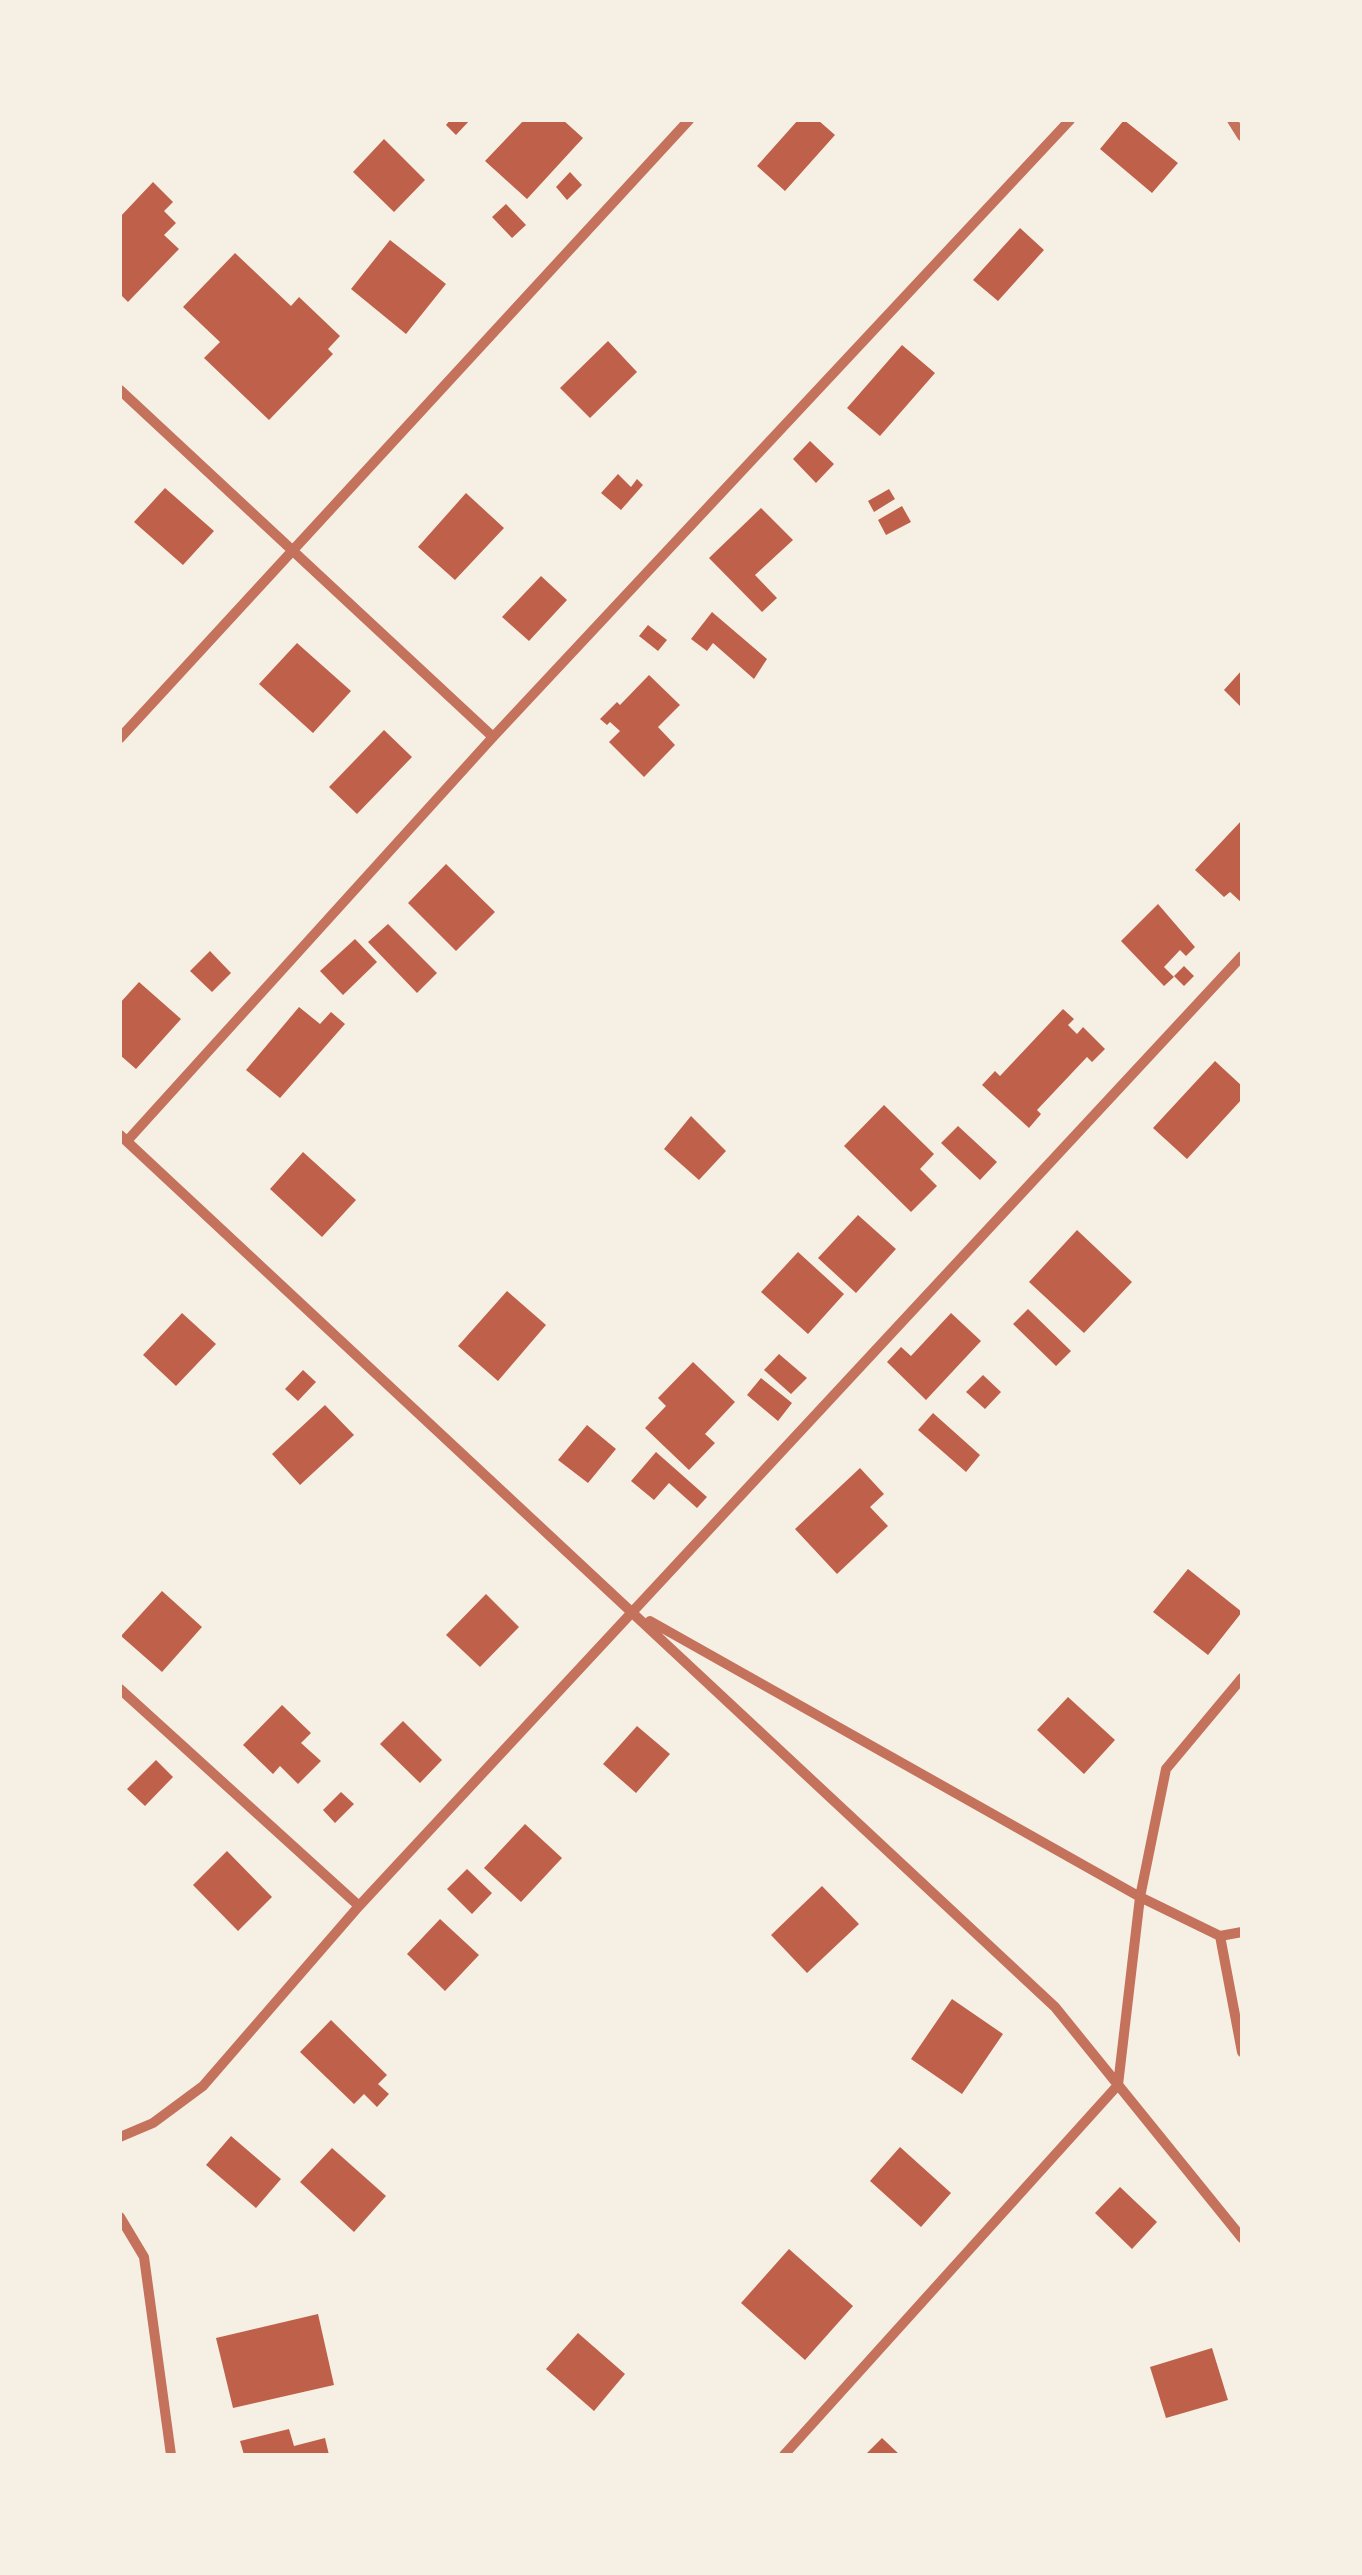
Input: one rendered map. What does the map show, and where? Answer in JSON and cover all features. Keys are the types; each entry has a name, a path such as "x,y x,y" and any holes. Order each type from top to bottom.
{"street":[{"path":"1070,120 123,1138 1055,2006 1242,2238"},
{"path":"1232,120 1242,136"},
{"path":"120,738 684,122"},
{"path":"120,390 494,738"},
{"path":"120,2137 153,2124 204,2086 359,1906 1242,956"},
{"path":"634,1612 1140,1898 1220,1936 1242,1932"},
{"path":"784,2455 1118,2085 1140,1898 1166,1769 1242,1678"},
{"path":"120,1689 359,1906"},
{"path":"1220,1936 1242,2052"},
{"path":"120,2218 144,2257 171,2455"}],"building":[{"path":"450,120 470,120 456,135 446,125"},
{"path":"524,120 563,120 583,138 527,199 485,161"},
{"path":"798,120 818,120 835,135 785,191 757,166"},
{"path":"1124,120 1178,163 1152,193 1100,149"},
{"path":"384,139 425,180 394,212 353,172"},
{"path":"570,172 582,185 567,200 556,187"},
{"path":"153,182 173,202 164,211 176,223 164,235 179,249 128,302 120,294 120,217"},
{"path":"506,204 526,225 512,238 492,217"},
{"path":"1020,228 1044,250 998,301 973,280"},
{"path":"390,240 446,284 406,334 351,289"},
{"path":"235,253 291,306 299,297 340,336 328,349 333,354 269,420 204,358 220,342 183,307"},
{"path":"608,341 637,372 590,418 560,388"},
{"path":"902,345 935,373 880,436 847,408"},
{"path":"810,441 834,464 816,483 793,459"},
{"path":"618,474 631,487 637,479 643,485 621,510 601,493"},
{"path":"165,488 214,531 183,565 134,522"},
{"path":"889,489 895,499 874,512 868,501"},
{"path":"466,493 504,528 455,580 418,547"},
{"path":"902,506 911,522 886,535 878,520"},
{"path":"761,508 793,540 755,575 777,598 762,612 709,558"},
{"path":"541,576 567,600 529,641 502,617"},
{"path":"712,612 767,659 754,679 713,643 707,651 691,639"},
{"path":"648,625 667,640 658,651 639,636"},
{"path":"297,643 351,691 313,733 259,684"},
{"path":"1242,670 1242,708 1224,690"},
{"path":"649,675 680,705 658,727 675,745 644,777 609,742 620,731 600,719"},
{"path":"384,730 412,757 357,814 329,787"},
{"path":"1242,820 1242,903 1230,892 1224,897 1195,870"},
{"path":"446,864 495,912 456,951 408,903"},
{"path":"1158,904 1195,947 1186,956 1180,950 1164,967 1174,977 1164,986 1121,941"},
{"path":"388,924 437,973 417,993 368,942"},
{"path":"355,939 377,962 343,995 320,971"},
{"path":"210,951 231,973 212,992 190,971"},
{"path":"1184,966 1194,976 1184,986 1174,976"},
{"path":"139,982 181,1019 136,1069 120,1055 120,1003"},
{"path":"299,1007 320,1024 331,1012 345,1024 280,1098 246,1070"},
{"path":"1063,1009 1074,1019 1068,1025 1077,1034 1083,1027 1105,1049 1092,1062 1087,1057 1037,1110 1041,1114 1029,1128 982,1085 995,1071 1000,1076"},
{"path":"1215,1061 1242,1086 1242,1099 1187,1159 1153,1128"},
{"path":"884,1105 934,1154 920,1169 937,1186 911,1212 844,1146"},
{"path":"691,1116 726,1151 699,1180 664,1149"},
{"path":"958,1126 997,1162 980,1180 941,1143"},
{"path":"303,1152 356,1200 322,1237 270,1189"},
{"path":"858,1215 896,1249 856,1293 818,1258"},
{"path":"1077,1230 1132,1282 1084,1333 1029,1282"},
{"path":"798,1252 844,1294 808,1334 761,1292"},
{"path":"507,1291 546,1325 498,1381 458,1346"},
{"path":"1028,1309 1071,1351 1056,1366 1013,1324"},
{"path":"182,1313 216,1344 176,1386 143,1355"},
{"path":"951,1313 981,1341 926,1400 887,1362 901,1347 911,1356"},
{"path":"779,1354 807,1378 791,1394 764,1370"},
{"path":"693,1362 735,1402 705,1434 715,1443 689,1470 645,1428 666,1406 658,1398"},
{"path":"303,1370 316,1382 298,1401 285,1389"},
{"path":"983,1375 1001,1392 985,1409 966,1392"},
{"path":"761,1378 792,1403 778,1421 747,1395"},
{"path":"325,1405 354,1435 300,1485 272,1454"},
{"path":"933,1413 980,1455 966,1472 918,1430"},
{"path":"587,1425 616,1449 588,1483 558,1460"},
{"path":"656,1452 707,1497 697,1508 669,1483 654,1500 631,1481"},
{"path":"860,1468 884,1494 870,1507 888,1526 837,1574 795,1529"},
{"path":"1188,1569 1242,1612 1208,1655 1153,1612"},
{"path":"162,1591 202,1627 162,1672 121,1636"},
{"path":"486,1594 519,1627 480,1667 446,1635"},
{"path":"1068,1697 1115,1740 1084,1774 1037,1730"},
{"path":"282,1705 311,1733 301,1743 321,1761 298,1784 280,1766 273,1774 243,1745"},
{"path":"403,1721 442,1760 420,1783 380,1744"},
{"path":"637,1726 670,1754 636,1793 603,1764"},
{"path":"156,1760 173,1777 145,1806 127,1789"},
{"path":"341,1792 354,1804 335,1823 323,1810"},
{"path":"525,1824 562,1858 521,1902 484,1868"},
{"path":"227,1851 272,1897 238,1931 193,1885"},
{"path":"467,1869 492,1893 472,1914 447,1889"},
{"path":"822,1886 859,1924 807,1973 771,1935"},
{"path":"440,1919 479,1955 445,1991 407,1954"},
{"path":"952,1999 1003,2034 962,2094 911,2059"},
{"path":"331,2020 387,2075 378,2084 389,2094 377,2107 364,2094 354,2104 300,2052"},
{"path":"231,2136 281,2179 256,2208 206,2165"},
{"path":"900,2147 951,2193 921,2227 870,2181"},
{"path":"332,2148 386,2196 354,2232 300,2182"},
{"path":"1120,2187 1157,2222 1132,2249 1095,2213"},
{"path":"789,2249 853,2306 805,2360 741,2303"},
{"path":"318,2314 334,2385 233,2408 216,2338"},
{"path":"578,2333 625,2374 594,2411 546,2369"},
{"path":"1212,2348 1228,2400 1166,2418 1150,2367"},
{"path":"289,2429 294,2446 325,2438 329,2455 244,2455 240,2441"},
{"path":"882,2438 900,2455 865,2455"}]}
